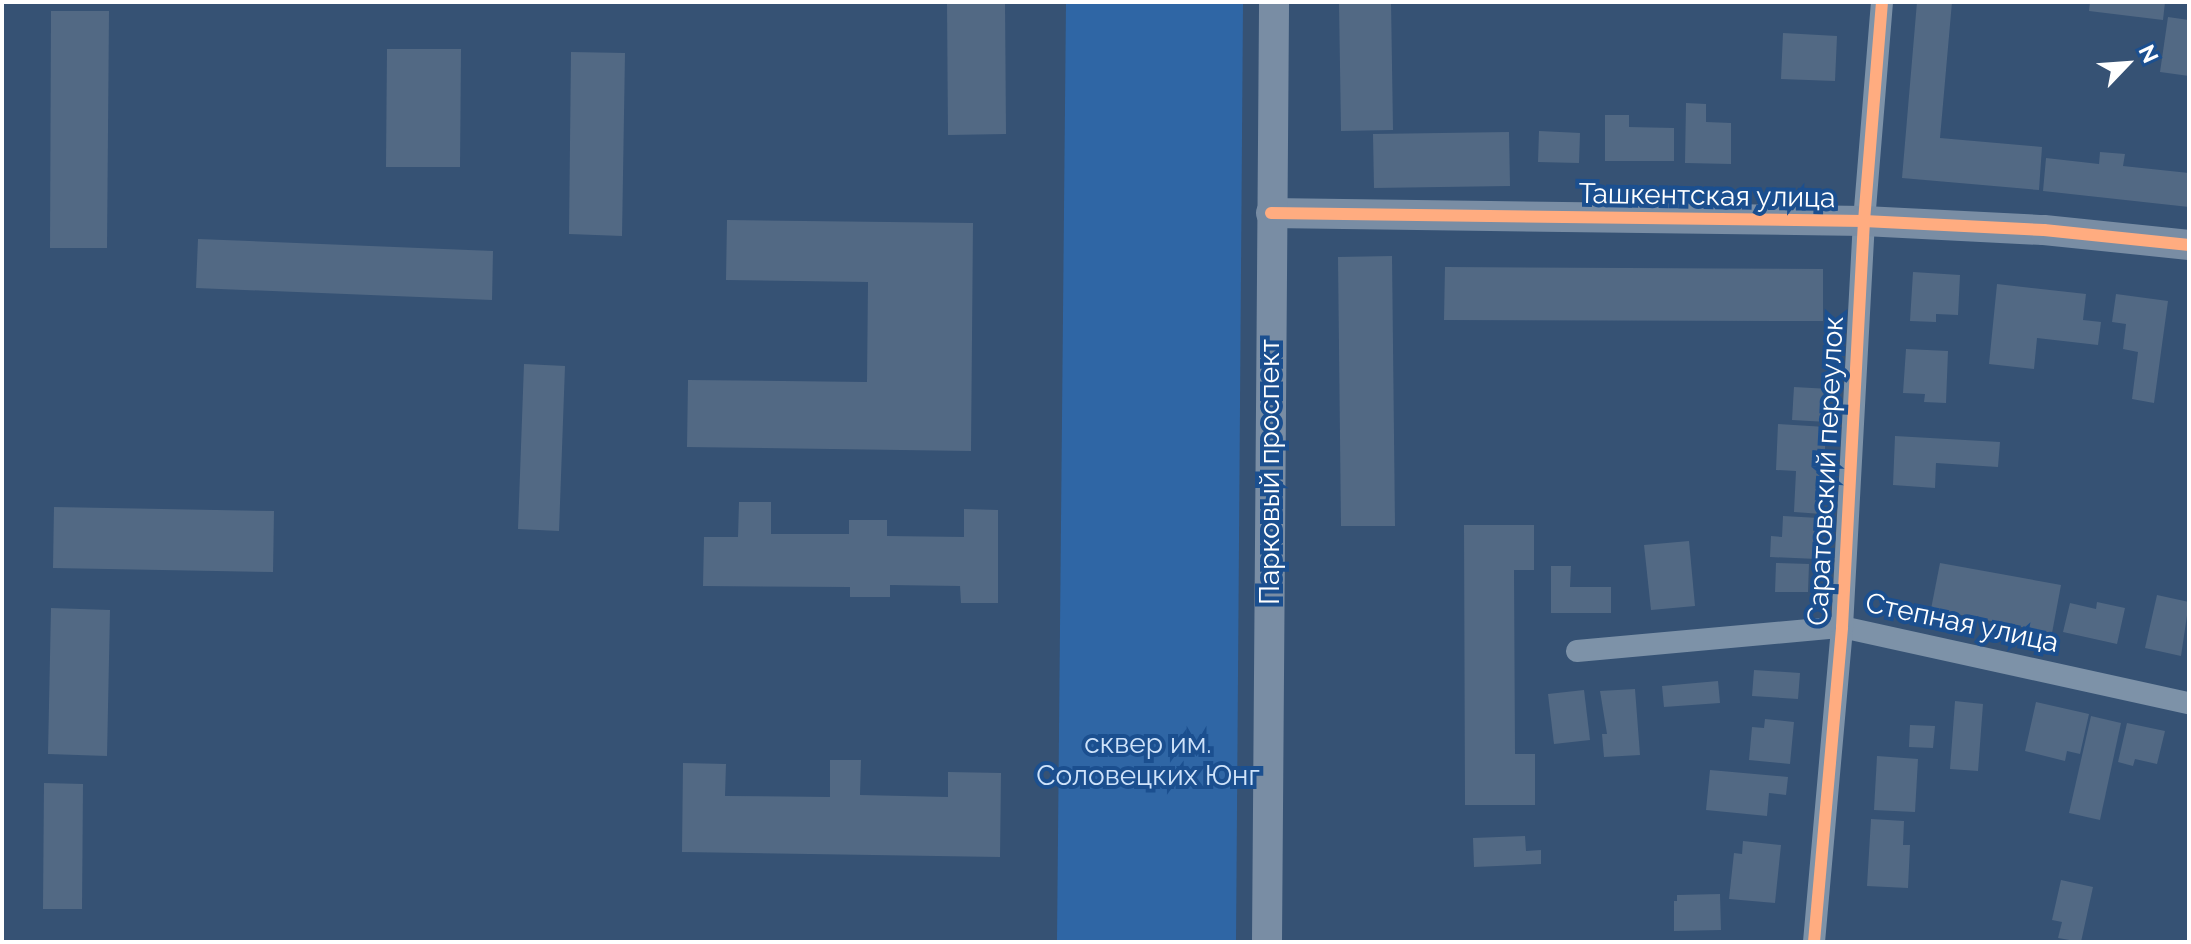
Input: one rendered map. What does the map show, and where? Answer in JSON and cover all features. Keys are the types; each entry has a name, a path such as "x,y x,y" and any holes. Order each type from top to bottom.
{"main road":[{"name":"Парковый проспект","path":"1267,942 1274,2"},
{"name":"Ташкентская улица","path":"1271,213 1864,221 2044,230 2189,245"}],"street":[{"name":"Саратовский переулок","path":"1814,942 1842,627 1864,221 1882,2"},
{"name":"Степная улица","path":"1577,651 1842,627 2189,703"}],"green space":[{"name":"сквер им. Соловецких Юнг","path":"1066,2 1243,2 1236,942 1057,942"}],"building":[{"path":"947,2 1005,2 1006,134 948,135"},
{"path":"1339,2 1391,2 1393,130 1341,131"},
{"path":"1917,2 1952,2 1940,138 2042,147 2039,190 1902,178"},
{"path":"2090,2 2165,2 2163,20 2089,11"},
{"path":"51,11 109,11 107,248 50,248"},
{"path":"2168,17 2189,20 2189,76 2160,72"},
{"path":"1783,33 1837,36 1835,81 1781,79"},
{"path":"387,49 461,49 460,167 386,167"},
{"path":"571,52 625,53 622,236 569,234"},
{"path":"1686,103 1706,104 1706,122 1731,123 1731,164 1685,163"},
{"path":"1605,115 1629,115 1629,127 1674,128 1674,161 1605,161"},
{"path":"1539,131 1580,133 1579,163 1538,162"},
{"path":"1509,132 1510,186 1374,188 1373,134"},
{"path":"2100,152 2125,154 2123,166 2189,173 2189,207 2043,191 2046,158 2099,164"},
{"path":"727,220 973,223 971,451 687,447 688,380 867,382 868,282 726,280"},
{"path":"198,239 493,251 492,300 196,288"},
{"path":"1392,256 1395,526 1341,526 1338,257"},
{"path":"1445,267 1823,269 1823,321 1444,320"},
{"path":"1913,272 1960,275 1958,315 1936,314 1936,322 1910,321"},
{"path":"1997,284 2086,294 2083,320 2101,322 2098,345 2037,338 2034,369 1989,364"},
{"path":"2116,294 2168,301 2154,403 2132,399 2138,352 2123,349 2126,324 2112,322"},
{"path":"1906,349 1948,351 1946,403 1924,402 1925,394 1903,393"},
{"path":"524,364 565,366 559,531 518,529"},
{"path":"1794,387 1830,389 1828,422 1792,420"},
{"path":"1778,424 1826,427 1822,514 1794,512 1796,471 1776,470"},
{"path":"1895,436 2000,442 1998,467 1936,463 1935,488 1893,485"},
{"path":"739,502 771,502 771,534 849,534 849,520 887,520 887,536 964,537 964,509 998,510 998,603 961,603 960,586 890,585 890,597 850,597 850,587 703,586 704,537 738,537"},
{"path":"54,507 274,511 273,572 53,568"},
{"path":"1783,516 1819,518 1817,559 1770,557 1771,536 1782,537"},
{"path":"1464,525 1534,525 1534,570 1514,570 1515,754 1535,754 1535,805 1465,805"},
{"path":"1689,541 1695,606 1651,610 1644,545"},
{"path":"1776,563 1809,564 1808,592 1775,592"},
{"path":"1940,563 2061,585 2052,633 1931,609"},
{"path":"1551,566 1571,566 1570,587 1611,587 1611,613 1551,613"},
{"path":"2157,595 2189,602 2181,656 2145,648"},
{"path":"2097,602 2125,608 2117,644 2063,632 2070,603 2096,609"},
{"path":"51,608 110,610 107,756 48,754"},
{"path":"1754,670 1800,673 1798,699 1752,696"},
{"path":"1718,681 1720,703 1664,707 1662,686"},
{"path":"1635,689 1640,755 1604,757 1602,734 1607,734 1600,691"},
{"path":"1584,690 1590,740 1554,744 1548,694"},
{"path":"1955,701 1983,704 1978,771 1950,769"},
{"path":"2036,702 2089,714 2080,754 2067,751 2065,761 2025,751"},
{"path":"2091,716 2121,723 2100,820 2069,813"},
{"path":"1765,719 1794,722 1790,764 1749,760 1752,727 1764,728"},
{"path":"2127,723 2165,731 2157,764 2135,759 2133,766 2118,762"},
{"path":"1910,725 1935,726 1933,748 1909,747"},
{"path":"1877,756 1918,759 1915,812 1874,810"},
{"path":"830,760 861,760 860,795 948,797 948,772 1001,773 1000,857 682,852 683,763 726,764 725,796 830,797"},
{"path":"1710,770 1788,777 1786,795 1769,793 1767,816 1706,810"},
{"path":"44,783 83,784 82,909 43,909"},
{"path":"1871,819 1904,821 1903,845 1910,845 1908,888 1867,886"},
{"path":"1525,836 1526,851 1541,850 1541,864 1474,867 1473,838"},
{"path":"1743,841 1781,845 1775,903 1729,899 1734,853 1742,854"},
{"path":"2061,880 2093,887 2081,942 2058,938 2062,922 2052,920"},
{"path":"1720,894 1721,930 1674,931 1674,901 1677,901 1677,895"}],"cycle path":[{"path":"1814,942 1842,627 1864,221 1882,2"},
{"path":"1271,213 1864,221 2044,230 2189,245"}]}
